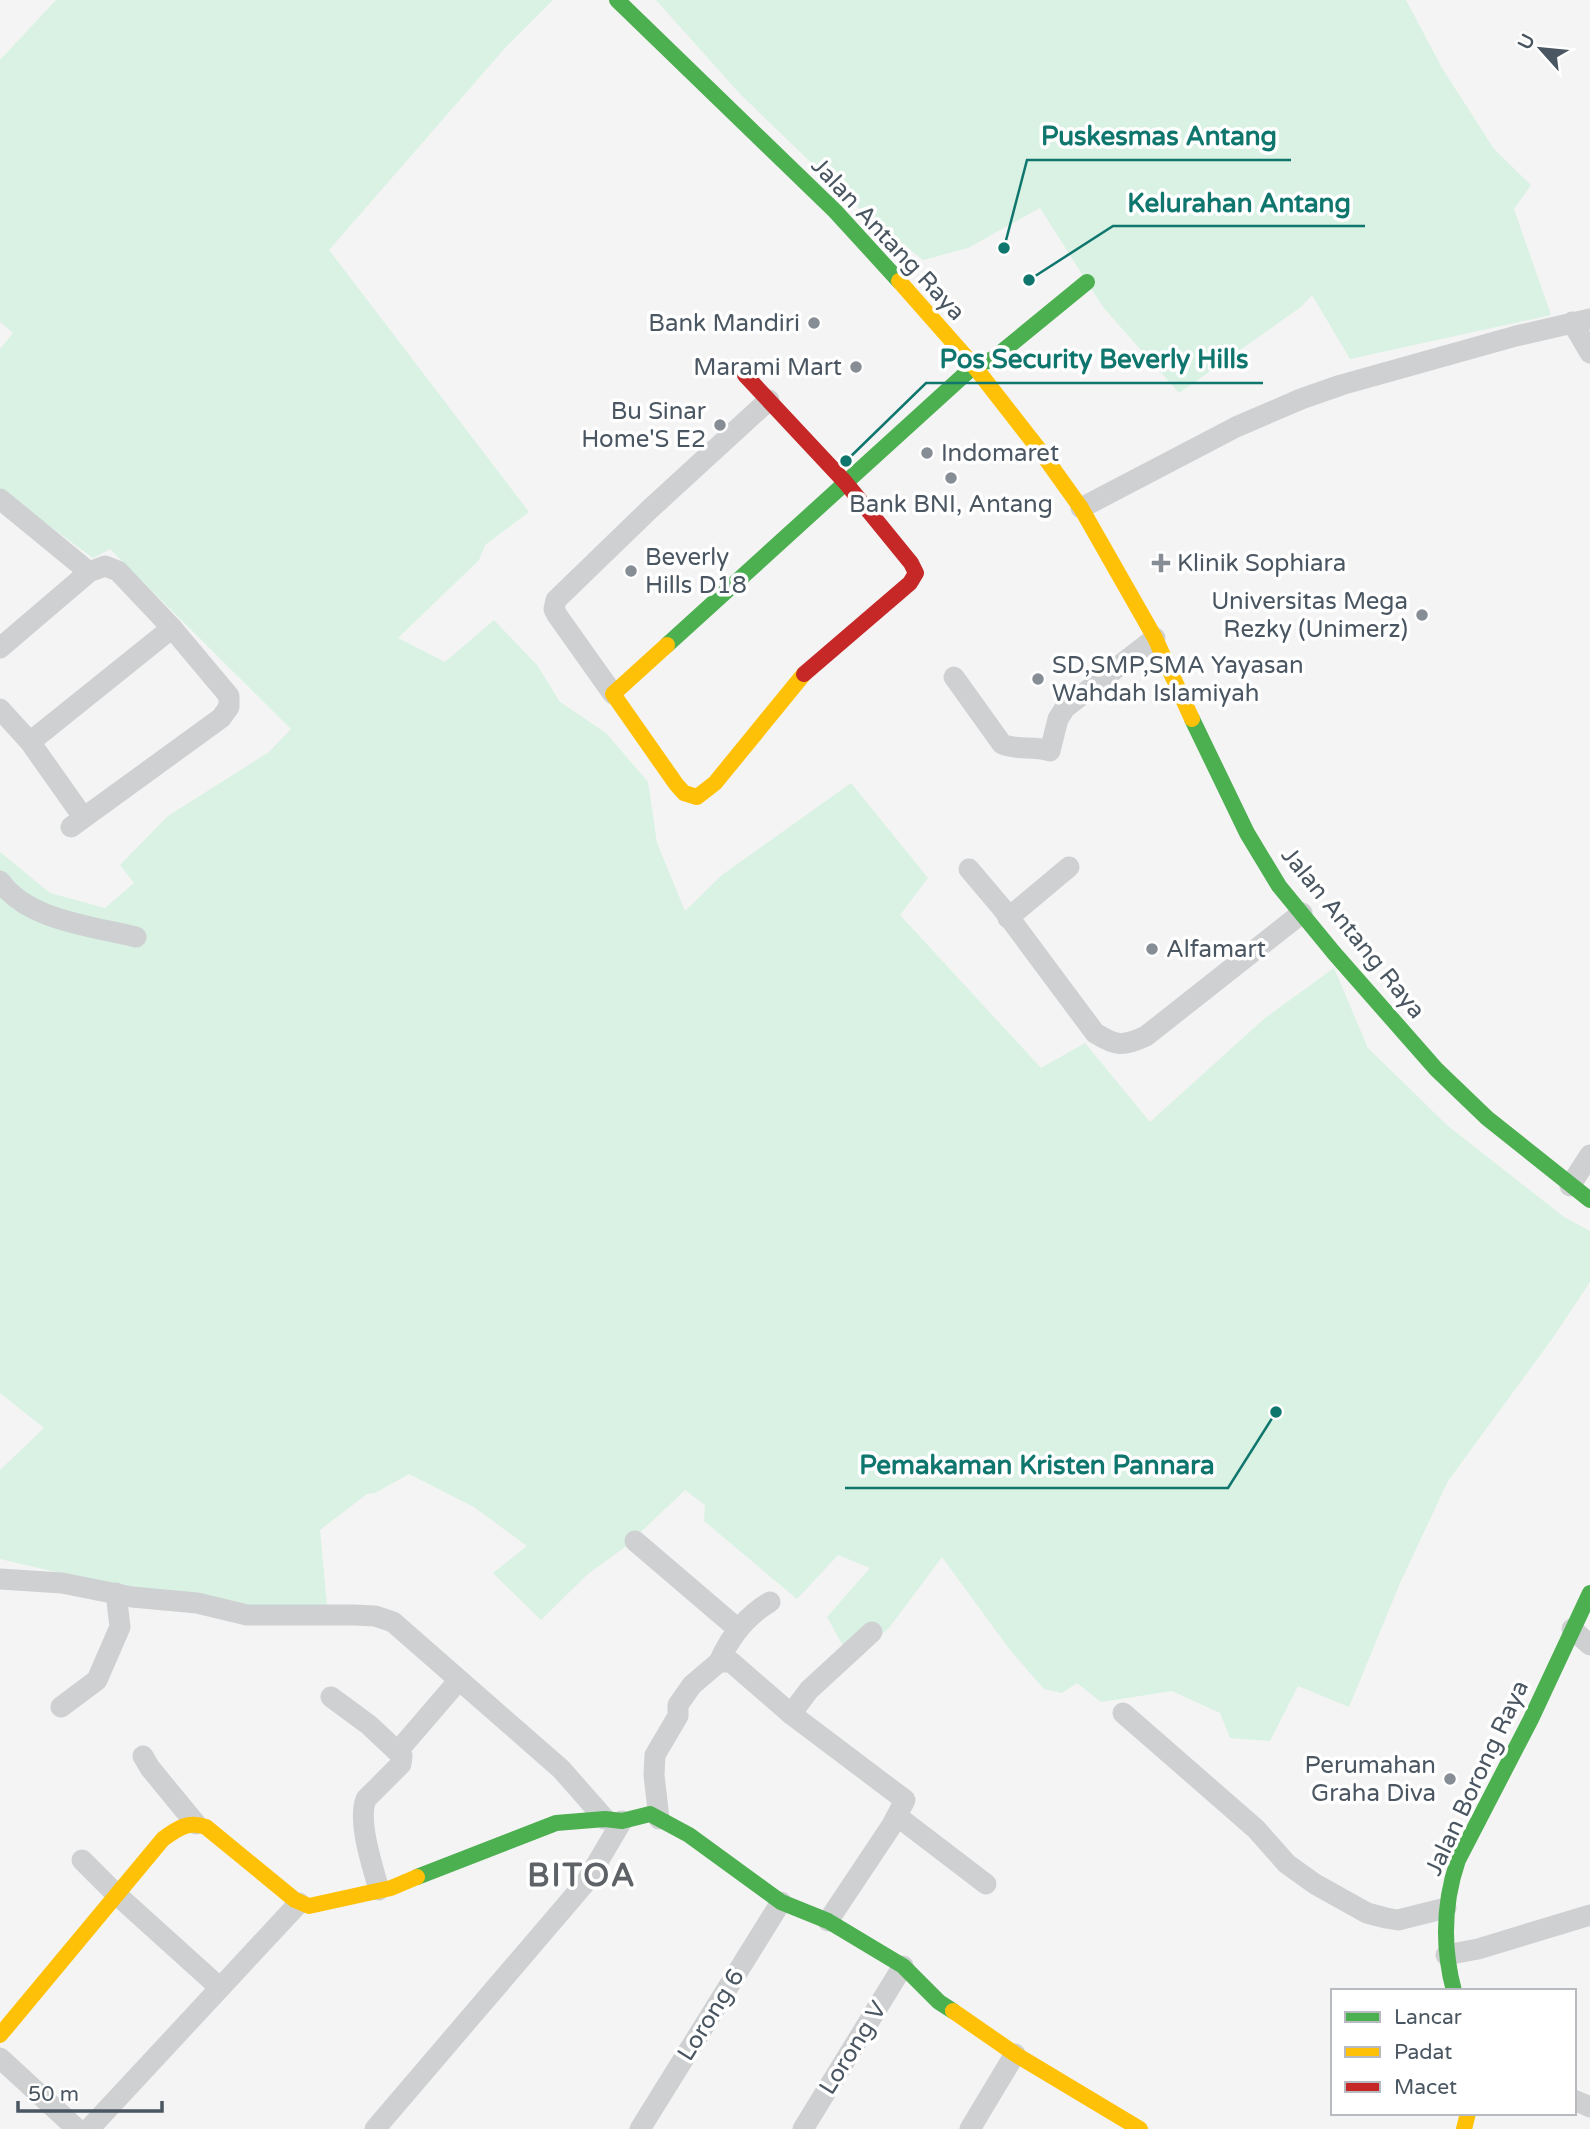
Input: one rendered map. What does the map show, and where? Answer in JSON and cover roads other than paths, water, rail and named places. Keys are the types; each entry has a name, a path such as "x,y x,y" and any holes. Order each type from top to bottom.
{"street":[{"name":"Jalan Antang Raya","path":"617,0 835,211 974,366 1082,508 1155,638 1247,833 1279,886 1436,1069 1487,1118 1590,1200"},
{"path":"613,694 974,366 993,359 1087,282"},
{"path":"1082,508 1236,427 1301,398 1341,384 1581,320 1590,353"},
{"path":"745,375 769,400 845,482 911,563 915,576 800,678 715,783 697,797 684,793 676,784 554,609 556,600 769,400"},
{"path":"0,499 89,572"},
{"path":"0,709 30,743 77,822 221,718 229,707 229,696 172,628 118,571 105,566 89,572 4,638"},
{"path":"30,743 172,628"},
{"path":"954,677 1002,744 1014,748 1043,748 1050,751 1058,719 1065,708 1155,638"},
{"path":"1009,918 1069,867"},
{"path":"970,869 1095,1033 1118,1045 1132,1043 1146,1036 1302,913"},
{"path":"0,881 16,900 33,910 136,937"},
{"path":"1570,1186 1590,1155"},
{"path":"635,1541 738,1629"},
{"path":"0,1579 62,1583 197,1603 247,1615 375,1616 393,1622 561,1769 613,1820"},
{"path":"61,1707 97,1680 120,1627 116,1593"},
{"name":"Jalan Borong Raya","path":"1454,1989 1444,1934 1448,1884 1531,1719 1590,1593"},
{"path":"659,1819 654,1775 655,1755 678,1716 678,1704 692,1685 719,1662 738,1629 759,1608 770,1602"},
{"path":"1572,1629 1590,1645"},
{"path":"791,1714 809,1690 872,1632"},
{"path":"719,1662 731,1662 791,1714 905,1800 828,1921"},
{"path":"398,1751 459,1680"},
{"path":"331,1697 402,1756 401,1764 366,1800 364,1806 366,1833 379,1890"},
{"path":"1123,1713 1256,1829 1287,1864 1315,1884 1367,1913 1386,1919 1398,1920 1446,1908"},
{"path":"143,1756 196,1824 217,1834 299,1903 309,1906 391,1888 517,1836 556,1823 613,1820 650,1814 689,1835 781,1902 828,1921 903,1966 939,2001 1015,2054 1133,2127"},
{"path":"897,1816 986,1884"},
{"path":"375,2129 586,1882 613,1820"},
{"path":"0,2035 163,1839 181,1826 196,1824"},
{"path":"82,1860 219,1987"},
{"name":"Lorong 6","path":"640,2129 781,1902"},
{"path":"89,2129 299,1903"},
{"path":"1446,1955 1478,1949 1590,1915"},
{"name":"Lorong V","path":"803,2129 903,1966"},
{"path":"970,2129 1015,2054"},
{"path":"0,2058 77,2129"}],"place":[{"name":"Puskesmas Antang","path":"1004,248"},
{"name":"Kelurahan Antang","path":"1029,280"},
{"name":"Bank Mandiri","path":"814,323"},
{"name":"Marami Mart","path":"856,367"},
{"name":"Bu Sinar Home'S E2","path":"720,425"},
{"name":"Indomaret","path":"927,453"},
{"name":"Pos Security Beverly Hills","path":"846,461"},
{"name":"Bank BNI, Antang","path":"951,478"},
{"name":"Klinik Sophiara","path":"1161,563"},
{"name":"Beverly Hills D18","path":"631,571"},
{"name":"Universitas Mega Rezky (Unimerz)","path":"1422,615"},
{"name":"SD,SMP,SMA Yayasan Wahdah Islamiyah","path":"1038,679"},
{"name":"Alfamart","path":"1152,949"},
{"name":"Pemakaman Kristen Pannara","path":"1276,1412"},
{"name":"Perumahan Graha Diva","path":"1450,1779"}],"district":[{"name":"BITOA","path":"582,1876"}]}
